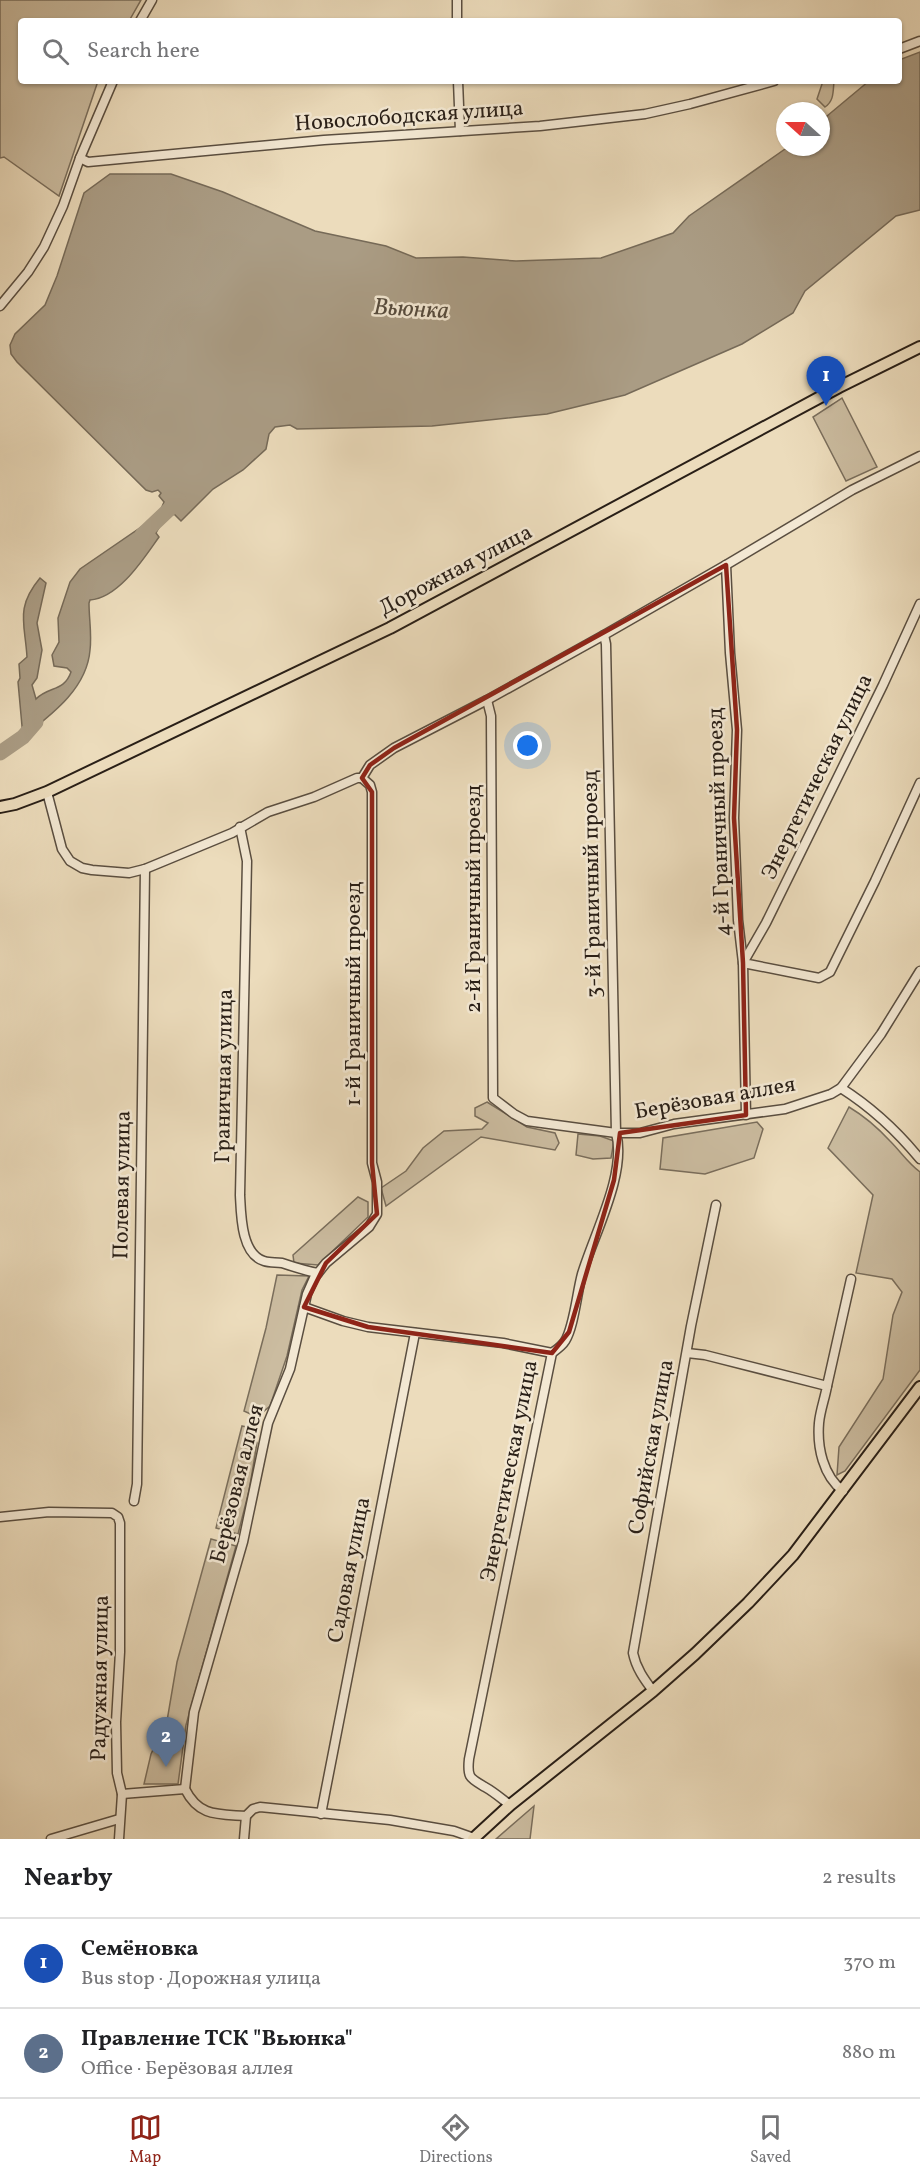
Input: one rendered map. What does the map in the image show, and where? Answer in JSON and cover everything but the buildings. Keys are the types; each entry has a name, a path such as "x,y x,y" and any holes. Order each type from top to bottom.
{"main road":[{"name":"Дорожная улица","path":"0,807 47,792 390,628 839,387 920,347"},
{"path":"473,1838 510,1805 653,1691 703,1647 768,1582 793,1555 843,1491 920,1387"}],"street":[{"path":"142,18 152,0"},
{"path":"457,0 457,18"},
{"path":"902,48 920,41"},
{"path":"0,306 28,272 44,247 63,206 80,158 112,84"},
{"path":"458,84 460,131"},
{"name":"Новослободская улица","path":"80,158 88,162 201,150 540,126 645,114 763,84"},
{"path":"47,792 62,849 70,861 82,868 120,873 145,869 232,833 268,812 362,778 370,765 379,758 604,635 852,489 920,456"},
{"name":"4-й Граничный проезд","path":"726,565 730,653 737,730 734,818 738,920 744,963 746,1114"},
{"name":"Энергетическая улица","path":"744,963 883,685 920,604"},
{"name":"3-й Граничный проезд","path":"604,635 607,668 616,1133"},
{"name":"2-й Граничный проезд","path":"487,700 491,716 493,1098"},
{"name":"1-й Граничный проезд","path":"362,778 370,785 372,792 372,1163 377,1182 377,1214"},
{"path":"744,963 819,978 830,972 920,783"},
{"name":"Граничная улица","path":"240,827 247,861 240,1195 242,1231 254,1256 263,1261 281,1263 296,1269 318,1273"},
{"name":"Полевая улица","path":"134,1501 137,1484 145,869"},
{"path":"918,1152 882,1118 841,1088 881,1034 920,971"},
{"name":"Берёзовая аллея","path":"493,1098 527,1121 616,1133 639,1133 674,1124 785,1109 831,1094 841,1088"},
{"name":"Энергетическая улица","path":"510,1805 473,1781 468,1772 552,1353 564,1343 569,1332 583,1272 615,1180 619,1144 616,1133"},
{"name":"Софийская улица","path":"653,1691 643,1679 633,1653 716,1205"},
{"name":"Берёзовая аллея","path":"185,1789 194,1712 243,1542 264,1439 290,1368 307,1294 326,1263 369,1227 377,1214"},
{"path":"843,1491 833,1484 826,1472 819,1423 851,1279"},
{"path":"304,1306 360,1325 503,1343 552,1353"},
{"name":"Садовая улица","path":"321,1814 415,1333"},
{"path":"687,1353 705,1355 827,1386"},
{"name":"Радужная улица","path":"0,1517 49,1512 112,1513 118,1517 120,1523 120,1652 116,1722 117,1773 122,1794 119,1839"},
{"path":"122,1794 185,1789 190,1800 201,1810 209,1813 246,1816"},
{"path":"244,1839 246,1816 253,1809 260,1807 390,1820 454,1831 473,1838"},
{"path":"51,1839 119,1819"}],"highlighted area":[{"path":"726,565 737,730 734,818 743,963 746,1115 620,1133 614,1180 569,1332 552,1353 368,1327 304,1307 326,1263 377,1214 372,1163 372,792 362,778 370,765 394,748"}],"shaded area":[{"path":"0,0 141,0 131,18 18,18 18,84 97,84 59,196 4,157 0,158"},
{"path":"822,84 834,84 830,102 820,102 817,99"},
{"path":"842,398 877,467 846,481 813,417"},
{"path":"487,1102 527,1127 555,1133 559,1143 555,1150 481,1137 386,1206 381,1188 406,1171 423,1148 444,1131 482,1129 488,1123 475,1116 475,1108"},
{"path":"849,1107 876,1127 920,1172 920,1370 845,1471 837,1475 839,1447 883,1379 893,1315 902,1292 892,1279 856,1273 873,1195 828,1148"},
{"path":"757,1122 763,1129 754,1158 705,1174 660,1169 663,1138"},
{"path":"578,1134 600,1136 614,1141 611,1158 593,1159 576,1155"},
{"path":"358,1197 368,1202 368,1217 318,1265 294,1263 293,1255"},
{"path":"277,1275 309,1276 302,1290 287,1356 270,1406 257,1417 244,1411 266,1328"},
{"path":"242,1426 251,1428 257,1443 249,1491 238,1534 216,1528"},
{"path":"211,1539 236,1546 186,1725 178,1784 144,1784 151,1754 167,1721 177,1662"},
{"path":"534,1806 530,1839 496,1839"}],"water":[{"path":"920,52 920,210 896,216 805,291 793,313 742,344 625,395 547,414 432,426 297,429 290,425 275,427 269,434 266,449 243,470 213,489 181,521 174,514 169,517 161,509 164,502 158,490 152,492 146,490 11,354 10,345 15,334 45,305 84,193 110,174 171,174 223,192 315,231 386,246 416,258 463,257 516,261 601,258 673,233 689,216 776,155 830,156 830,114 865,84 902,84 902,59"},
{"path":"153,519 160,526 156,533 159,537 138,566 121,585 101,598 90,600 90,650 82,677 75,689 56,710 23,737 18,682 19,664 27,657 23,616 27,598 32,589 40,578 46,583 37,623 42,650 37,678 32,685 36,699 64,683 71,672 67,668 54,666 52,655 59,642 58,618 70,582 80,569"}],"waterway":[{"name":"Вьюнка","path":"142,535 179,500"},
{"name":"Вьюнка","path":"0,753 23,737 36,722"}],"place":[{"name":"Семёновка","path":"826,406"},
{"name":"Правление ТСК \"Вьюнка\"","path":"166,1767"}]}
